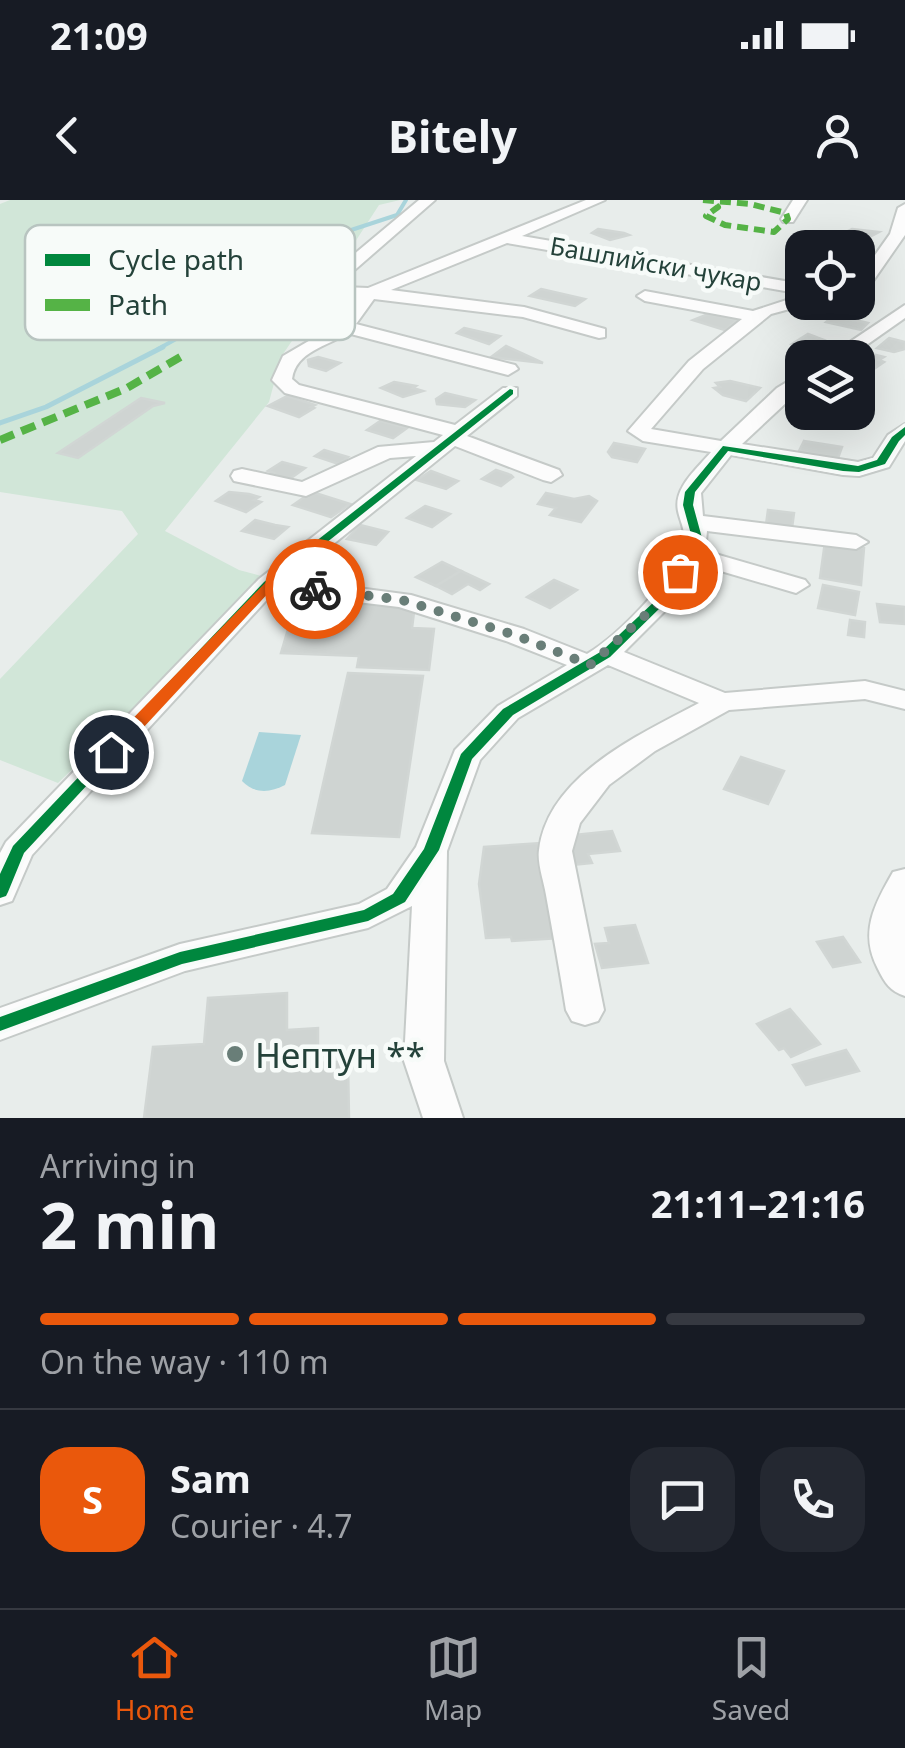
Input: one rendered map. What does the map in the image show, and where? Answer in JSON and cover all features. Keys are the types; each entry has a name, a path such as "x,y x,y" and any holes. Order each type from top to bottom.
{"street":[{"path":"355,261 428,200"},
{"path":"355,310 370,293 598,200"},
{"path":"788,219 800,200"},
{"path":"849,340 881,300 905,208"},
{"name":"Башлийски чукар","path":"510,238 785,286"},
{"path":"355,293 524,312 599,334"},
{"path":"645,296 757,317"},
{"path":"785,305 765,310 696,366 638,431 650,437 859,468 881,462 894,439 905,430"},
{"path":"0,892 18,850 268,584 450,440 509,380 355,329"},
{"path":"321,340 290,358 282,368 282,380 292,389 551,475"},
{"path":"0,1024 180,958 368,915 398,898 431,850 466,757 508,712 598,660 660,602 691,556 697,538 688,506 690,492 726,448 785,391"},
{"path":"242,476 292,490 306,489 386,452 450,440"},
{"path":"693,522 856,542"},
{"path":"691,556 796,585"},
{"path":"268,584 402,600 722,702 865,690 905,700"},
{"path":"585,1010 555,852 559,833 572,804 596,775 722,702"},
{"path":"431,850 424,1061 443,1118"},
{"path":"905,881 882,930 888,960 905,981"}],"green space":[{"path":"10,200 400,200 379,205 355,242 355,225 25,225 25,340 293,340 281,357 269,402 165,531 239,570 269,578 58,783 0,760 0,679 138,534 122,511 0,492 0,204"}],"water":[{"path":"259,732 301,735 285,785 274,790 257,790 242,781"}],"building":[{"path":"598,229 629,235 610,240 592,233"},
{"path":"541,289 585,299 575,306 530,296"},
{"path":"708,314 737,320 725,330 693,320"},
{"path":"855,320 868,323 861,330 826,322"},
{"path":"464,328 500,336 489,344 457,333"},
{"path":"808,334 824,340 798,340"},
{"path":"889,338 905,342 905,349 894,352 877,348"},
{"path":"506,346 543,363 491,357"},
{"path":"875,355 884,357 879,360 884,362 875,368"},
{"path":"318,357 340,363 326,371 309,366 308,360"},
{"path":"730,381 760,388 746,401 723,395 714,388 720,387 716,383"},
{"path":"394,382 423,391 403,397 381,388"},
{"path":"445,393 475,400 465,407 437,404 436,399"},
{"path":"287,396 315,405 311,407 314,408 299,417 268,406"},
{"path":"141,398 165,403 153,406 78,458 58,453"},
{"path":"380,421 407,428 393,438 367,430"},
{"path":"804,441 842,447 838,458 799,451"},
{"path":"614,443 645,449 637,462 612,457 608,452"},
{"path":"324,450 348,457 339,464 315,456"},
{"path":"282,462 305,468 284,483 268,477 274,473 268,471"},
{"path":"496,470 513,477 501,486 482,479"},
{"path":"431,471 458,481 446,489 417,480"},
{"path":"229,492 259,497 254,500 261,502 246,512 216,501"},
{"path":"312,492 350,504 331,517 293,505"},
{"path":"546,493 574,499 589,496 597,501 581,522 550,515 556,508 538,504"},
{"path":"425,506 450,514 432,527 407,518"},
{"path":"768,510 794,513 792,528 766,525"},
{"path":"255,520 288,527 274,539 242,531"},
{"path":"360,525 388,532 376,545 347,539"},
{"path":"825,542 864,548 861,585 820,578"},
{"path":"442,562 461,571 436,586 416,577"},
{"path":"461,571 489,584 480,590 468,584 452,594 436,586"},
{"path":"554,580 577,590 550,608 527,597"},
{"path":"823,585 859,592 855,615 818,608"},
{"path":"313,601 415,604 412,628 434,629 429,670 357,667 359,656 281,653 293,612 310,612"},
{"path":"877,604 905,607 905,624 880,622"},
{"path":"850,620 865,622 864,637 848,635"},
{"path":"348,673 423,676 399,837 312,833"},
{"path":"741,757 784,771 768,804 724,789"},
{"path":"612,831 620,851 588,854 592,863 573,865 564,836"},
{"path":"541,843 560,938 486,938 479,884 484,847"},
{"path":"635,925 648,963 602,968 595,944 609,943 605,928"},
{"path":"843,937 860,962 833,967 817,942"},
{"name":"Нептун **","path":"287,993 287,1030 318,1028 318,1063 348,1061 349,1118 144,1118 153,1047 204,1044 208,998"},
{"path":"790,1009 820,1044 791,1057 784,1048 779,1050 757,1024"},
{"path":"846,1050 859,1071 806,1085 793,1065"}],"waterway":[{"path":"355,229 397,215 406,200"},
{"path":"158,349 174,340"},
{"path":"0,423 46,407 163,347"}],"marked path":[{"path":"703,200 750,204 786,213 788,219 774,232 725,225 706,216 718,207 714,203"},
{"path":"0,440 127,388 182,356"}],"cycle path":[{"path":"0,892 18,850 268,584 510,392"},
{"path":"0,1024 180,958 368,915 399,898 431,850 466,757 508,712 606,654 660,602 691,555 697,538 688,505 690,492 726,448 859,469 881,462 905,430"}],"way so far":[{"path":"315,589 402,600 454,614 590,665 660,602 680,572"}],"place":[{"name":"Нептун **","path":"235,1054"}],"route":[{"path":"111,752 268,584 315,589"}]}
